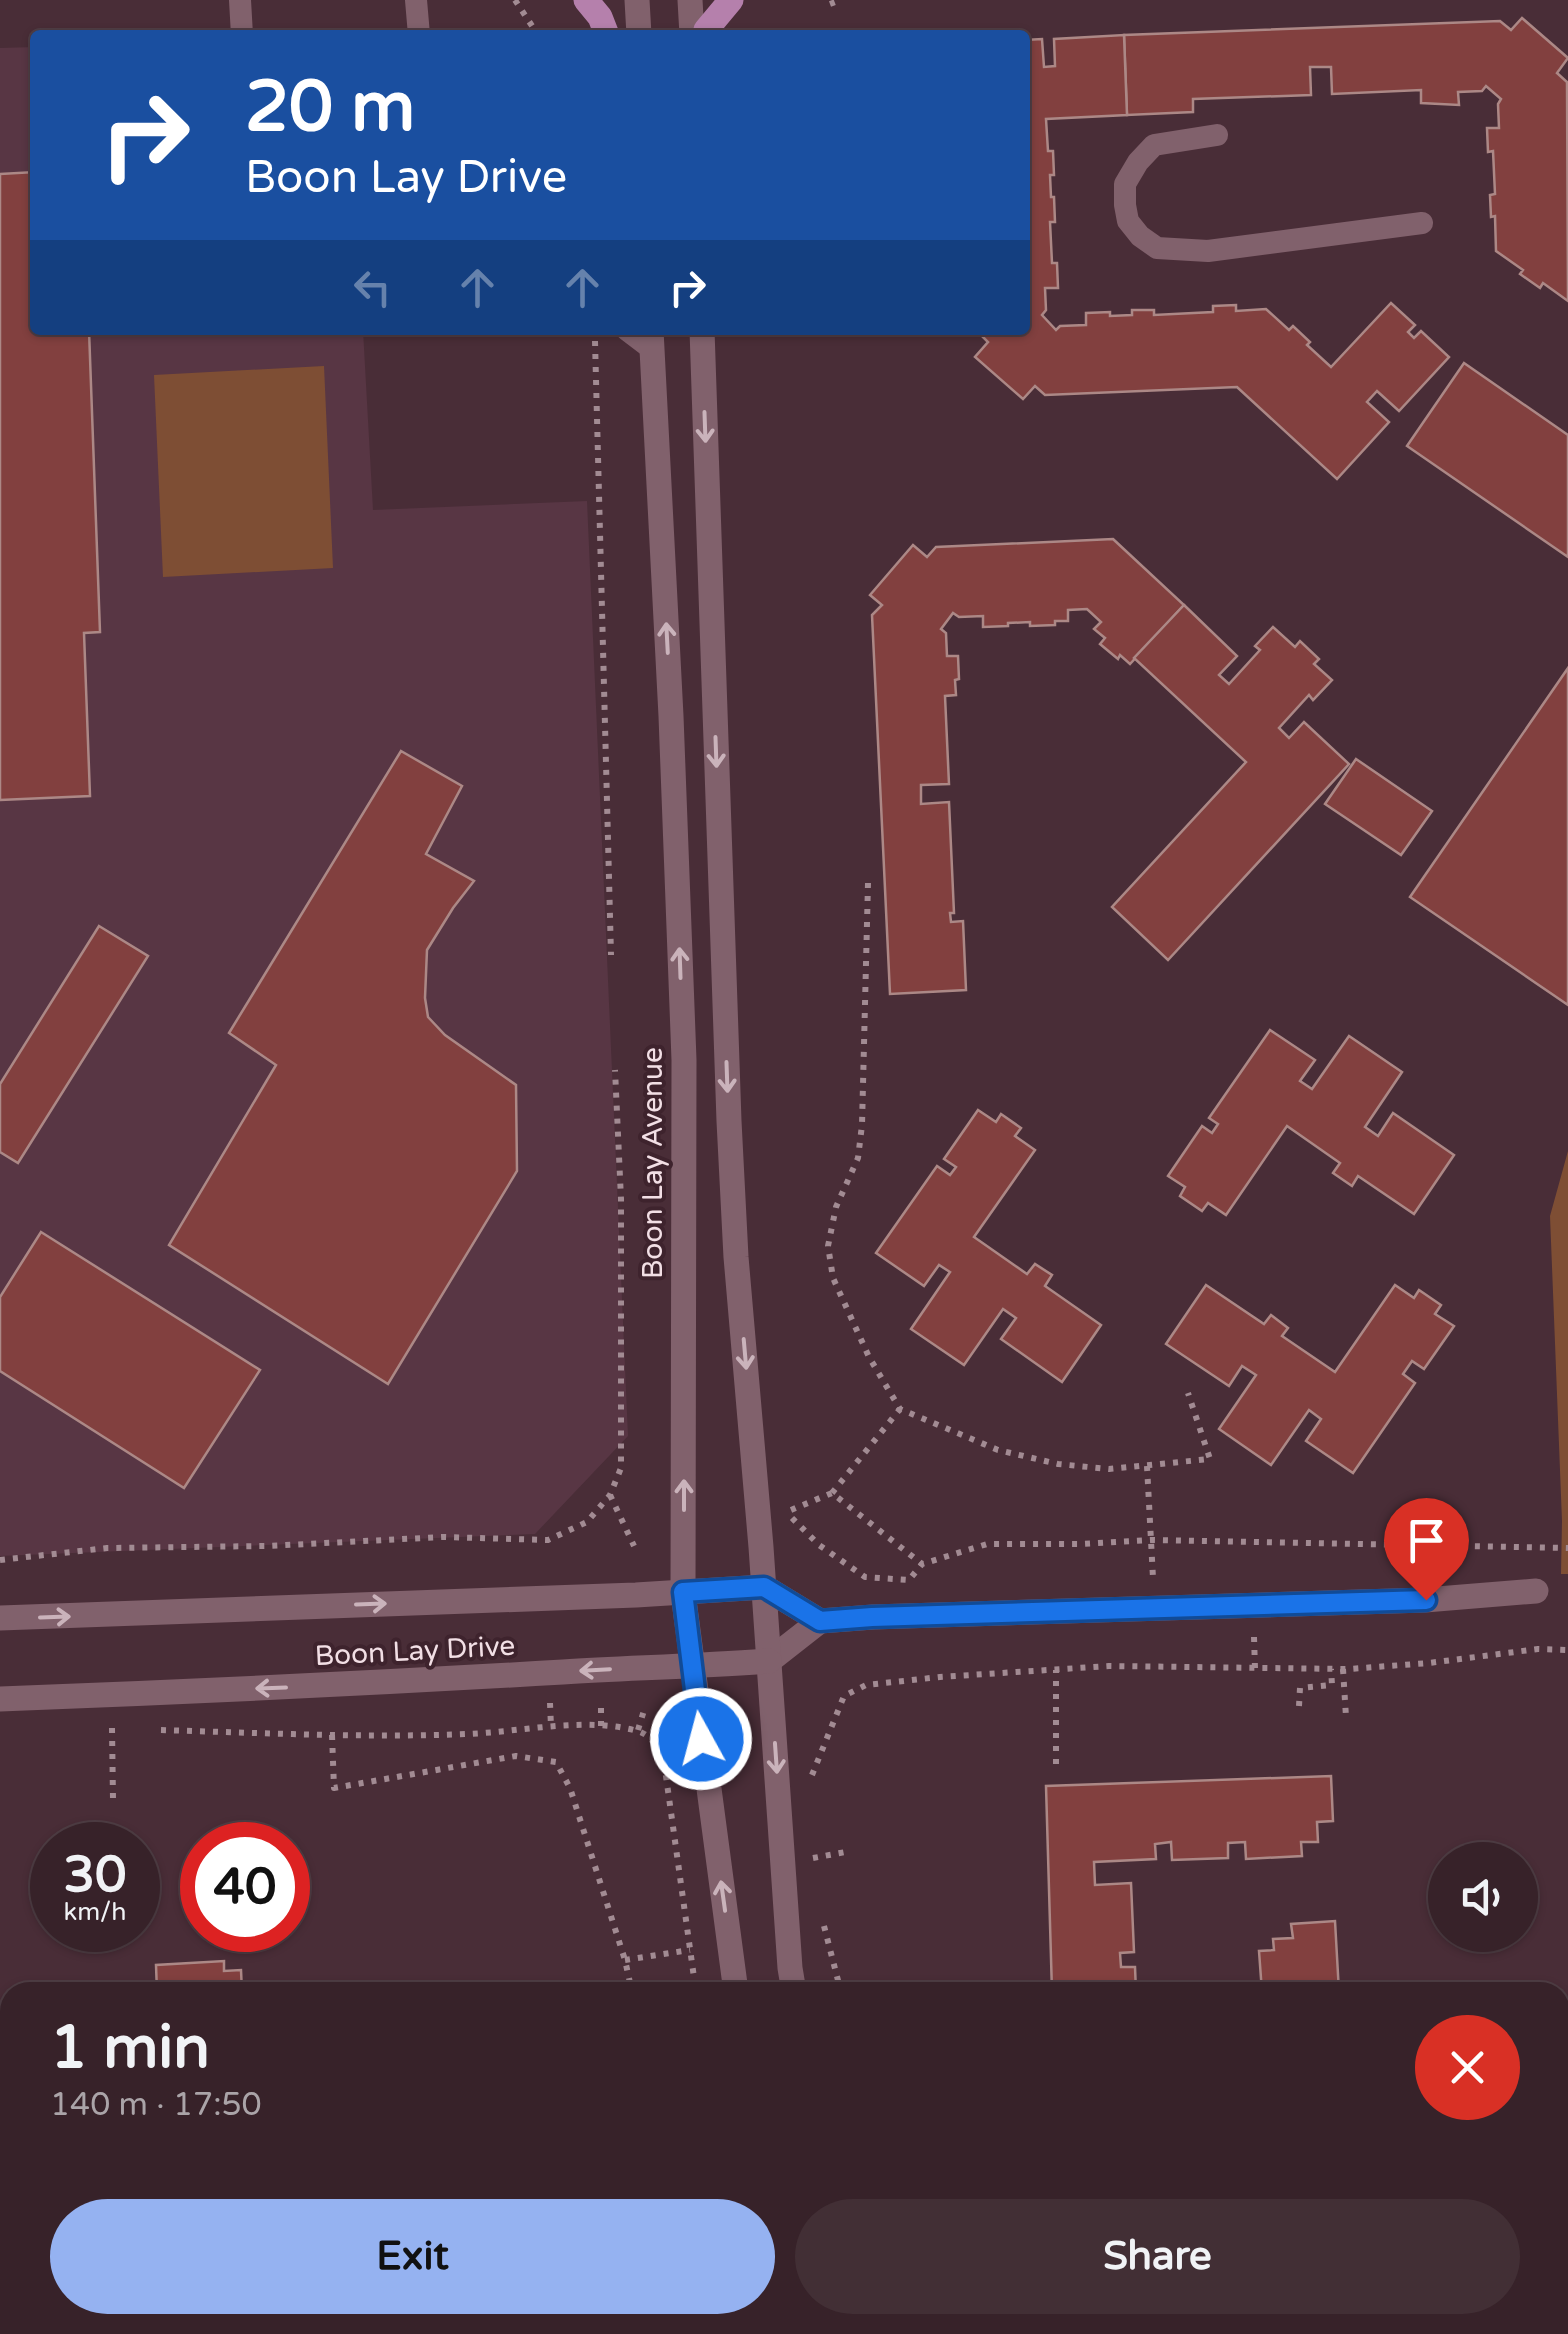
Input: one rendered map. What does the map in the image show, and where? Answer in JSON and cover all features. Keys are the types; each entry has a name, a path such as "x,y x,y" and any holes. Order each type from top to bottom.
{"main road":[{"path":"586,0 606,30"},
{"path":"706,30 731,0"}],"street":[{"path":"637,0 639,30"},
{"path":"690,0 692,30"},
{"path":"702,335 736,1257 792,1982"},
{"name":"Boon Lay Avenue","path":"652,340 684,1060 683,1592 735,1982"},
{"path":"764,1587 820,1621"},
{"name":"Boon Lay Drive","path":"0,1618 764,1587"},
{"path":"769,1661 820,1621 1426,1600 1536,1591"},
{"name":"Boon Lay Drive","path":"0,1699 394,1683 769,1661"}],"lane":[{"path":"240,0 242,30"},
{"path":"416,0 418,30"},
{"path":"1217,135 1154,145 1125,184 1128,221 1156,248 1208,251 1422,223"}],"path":[{"path":"515,0 535,30"},
{"path":"830,4 840,0"},
{"path":"595,335 611,955"},
{"path":"868,884 862,1126 858,1158 836,1207 828,1246 832,1278 868,1357 900,1410 998,1450 1109,1469 1210,1459 1188,1393"},
{"path":"0,1560 108,1548 268,1546 442,1537 548,1540 587,1522 610,1496 620,1468 622,1200 616,1070"},
{"path":"900,1410 832,1493 788,1512 818,1545 866,1576 909,1580 922,1564 986,1544 1152,1540 1568,1548"},
{"path":"1146,1466 1155,1610"},
{"path":"832,1493 922,1564"},
{"path":"610,1496 634,1546"},
{"path":"812,1790 812,1770 840,1694 866,1685 1108,1666 1331,1669 1429,1663 1538,1649 1568,1650"},
{"path":"1344,1668 1346,1717"},
{"path":"1300,1706 1300,1688 1332,1685 1331,1669"},
{"path":"1056,1670 1056,1764"},
{"path":"638,1730 645,1708"},
{"path":"148,1729 332,1735 469,1734 600,1726 638,1730 654,1741 664,1762 695,1982"},
{"path":"112,1800 112,1728 130,1728"},
{"path":"332,1735 334,1788 516,1756 556,1762 570,1788 630,1982"},
{"path":"812,1843 816,1875"},
{"path":"826,1856 851,1851"},
{"path":"821,1910 839,1982"},
{"path":"625,1960 690,1950"}],"shaded area":[{"path":"30,47 30,335 363,335 373,510 587,501 628,1436 535,1534 0,1556 0,48"},
{"path":"324,366 333,568 163,577 154,375"},
{"path":"1568,1151 1568,1574 1561,1574 1550,1216"}],"building":[{"path":"1522,18 1568,58 1557,73 1567,82 1568,301 1543,283 1540,288 1496,251 1490,195 1495,194 1493,151 1488,152 1487,128 1499,128 1501,99 1486,86 1482,91 1458,92 1459,105 1421,103 1421,90 1332,94 1331,67 1310,67 1311,95 1193,99 1193,112 1127,115 1124,35 1500,21 1511,30"},
{"path":"1124,35 1127,115 1046,119 1048,151 1053,151 1054,175 1050,175 1055,222 1050,222 1058,288 1045,288 1046,310 1042,315 1056,330 1060,326 1086,325 1086,313 1110,312 1110,316 1132,315 1132,310 1154,310 1154,315 1213,312 1213,306 1236,305 1236,311 1266,309 1289,330 1293,326 1331,367 1391,303 1415,325 1408,332 1414,338 1421,331 1449,357 1399,411 1377,391 1367,402 1389,422 1337,479 1237,387 1045,395 1035,386 1023,399 975,357 988,342 981,335 1030,335 1030,40 1042,39 1044,67 1055,66 1054,39"},
{"path":"30,172 30,335 89,335 100,632 84,633 90,796 0,800 0,174"},
{"path":"1464,363 1568,435 1568,557 1407,446"},
{"path":"1113,539 1184,605 1130,664 1100,644 1105,638 1094,629 1101,622 1087,609 1068,610 1068,621 1055,621 1055,625 1030,626 1030,622 983,627 983,616 959,617 953,613 941,629 946,633 947,656 958,656 956,695 945,696 949,784 921,785 921,804 949,802 954,913 950,913 951,922 963,921 966,990 890,994 872,615 882,605 870,595 913,545 927,557 936,547"},
{"path":"1184,605 1237,656 1219,675 1229,684 1260,650 1255,646 1273,627 1295,647 1300,641 1319,659 1314,664 1332,680 1313,700 1309,695 1279,728 1289,738 1304,722 1349,764 1168,960 1112,907 1246,762 1134,658"},
{"path":"1568,668 1568,1005 1410,897"},
{"path":"401,751 462,786 426,854 474,881 427,950 425,998 428,1017 445,1035 516,1085 517,1171 388,1384 169,1245 276,1065 229,1033"},
{"path":"1356,759 1432,811 1401,855 1325,804"},
{"path":"99,926 148,956 18,1163 0,1152 0,1084"},
{"path":"1270,1030 1315,1060 1300,1081 1312,1089 1349,1036 1402,1072 1365,1127 1378,1136 1393,1113 1454,1155 1414,1214 1358,1176 1352,1186 1333,1173 1340,1163 1287,1126 1226,1215 1208,1203 1202,1211 1180,1196 1185,1187 1168,1176 1202,1126 1212,1133 1218,1124 1209,1118"},
{"path":"978,1110 996,1122 1001,1114 1021,1128 1015,1136 1035,1150 974,1237 1027,1274 1035,1264 1052,1275 1045,1286 1101,1325 1062,1382 1001,1339 1016,1318 1003,1309 964,1365 911,1329 950,1272 939,1265 924,1286 876,1253 937,1166 950,1175 956,1167 944,1159"},
{"path":"41,1232 260,1370 184,1488 0,1371 0,1297"},
{"path":"1206,1285 1264,1324 1271,1315 1288,1328 1282,1336 1335,1372 1395,1285 1414,1298 1419,1290 1441,1305 1435,1314 1454,1326 1424,1369 1412,1361 1403,1374 1415,1383 1353,1473 1306,1441 1321,1419 1309,1410 1271,1465 1219,1429 1256,1375 1242,1366 1229,1386 1166,1344"},
{"path":"1331,1776 1333,1821 1317,1822 1318,1842 1301,1842 1302,1856 1246,1859 1245,1842 1228,1843 1228,1858 1172,1860 1171,1842 1155,1844 1156,1859 1094,1862 1095,1885 1131,1883 1134,1952 1120,1953 1121,1967 1135,1967 1136,1982 1052,1982 1046,1786"},
{"path":"1335,1921 1338,1982 1261,1982 1259,1951 1274,1950 1273,1939 1293,1938 1291,1924"},
{"path":"224,1961 224,1971 241,1970 242,1982 157,1982 156,1965"}],"route":[{"path":"701,1739 683,1592 764,1587 820,1621 1426,1600"}]}
